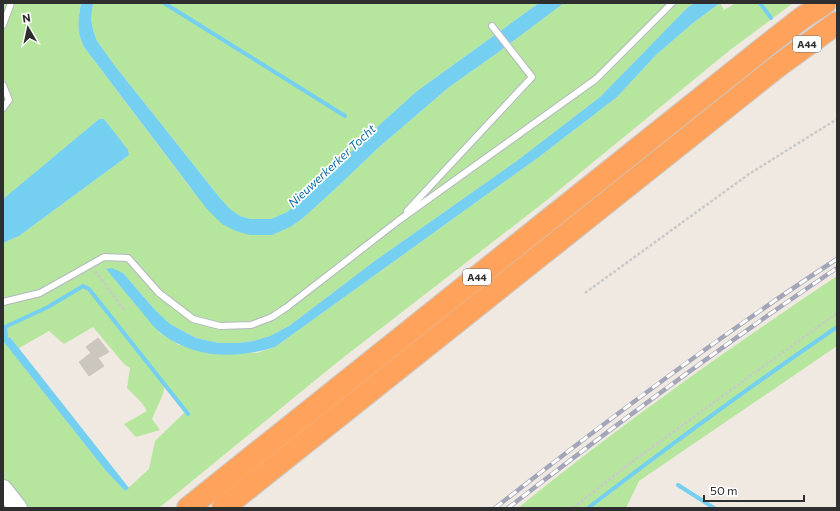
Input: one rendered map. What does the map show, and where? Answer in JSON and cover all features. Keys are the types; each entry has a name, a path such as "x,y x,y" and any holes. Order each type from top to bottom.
{"highway":[{"name":"A44","path":"188,508 766,46 825,3"},
{"name":"A44","path":"223,508 778,66 837,23"}],"street":[{"path":"3,489 18,508"}],"lane":[{"path":"3,24 11,3"},
{"path":"3,302 40,293 104,257 128,258 159,293 193,319 220,326 251,325 272,317 398,221 596,79 672,3"},
{"path":"398,221 532,77 492,26"},
{"path":"3,85 9,100 3,108"}],"path":[{"path":"585,293 749,174 837,119"},
{"path":"90,265 125,311"},
{"path":"573,508 629,464 837,313"}],"green space":[{"path":"3,3 81,3 78,25 84,47 189,186 222,224 292,226 333,191 378,148 448,88 564,3 695,3 688,7 600,97 518,160 376,260 289,326 270,336 253,341 238,343 219,343 196,338 170,324 156,311 123,273 106,269 160,333 179,345 257,353 275,347 539,157 617,97 656,55 693,23 720,3 724,10 736,3 793,3 730,50 547,200 340,360 159,508 27,508 3,478 3,341 106,471 125,491 149,469 155,441 186,411 165,384 163,394 152,419 160,430 136,437 124,424 147,411 142,403 127,388 130,368 124,364 93,327 64,344 49,331 19,348 10,337 3,340 3,243 19,236 129,155 104,119 99,119 3,199"},
{"path":"93,3 539,3 417,91 287,212 271,219 251,219 240,216 230,209 220,198 115,66 97,41 93,30 91,19"},
{"path":"837,276 837,346 639,481 626,508 518,508 635,417 756,331"}],"water":[{"path":"81,3 93,3 91,19 97,41 115,66 220,198 230,209 240,216 251,219 271,219 287,212 417,91 539,3 564,3 448,88 378,148 303,218 292,226 272,235 250,235 236,231 222,224 206,208 84,47 78,25"},
{"path":"695,3 720,3 693,23 656,55 617,97 539,157 275,347 246,354 231,355 202,352 175,342 155,328 106,269 112,268 123,273 156,311 170,324 196,338 219,343 238,343 253,341 270,336 289,326 376,260 518,160 600,97 688,7"},
{"path":"99,119 104,119 128,150 129,155 19,236 3,243 3,199"},
{"path":"10,337 129,488 125,491 106,471 3,341"}],"building":[{"path":"98,338 109,352 98,358 104,366 89,376 79,362 91,353 86,347"}],"waterway":[{"path":"164,3 345,116"},
{"name":"Nieuwerkerker Tocht","path":"760,3 771,18"},
{"path":"8,342 6,339 5,327 48,307 83,286 89,289 188,414"},
{"path":"588,508 711,416 837,327"},
{"path":"678,485 714,508"}],"railway":[{"path":"495,508 663,380 749,318 837,259"},
{"path":"508,508 670,385 837,268"}]}
